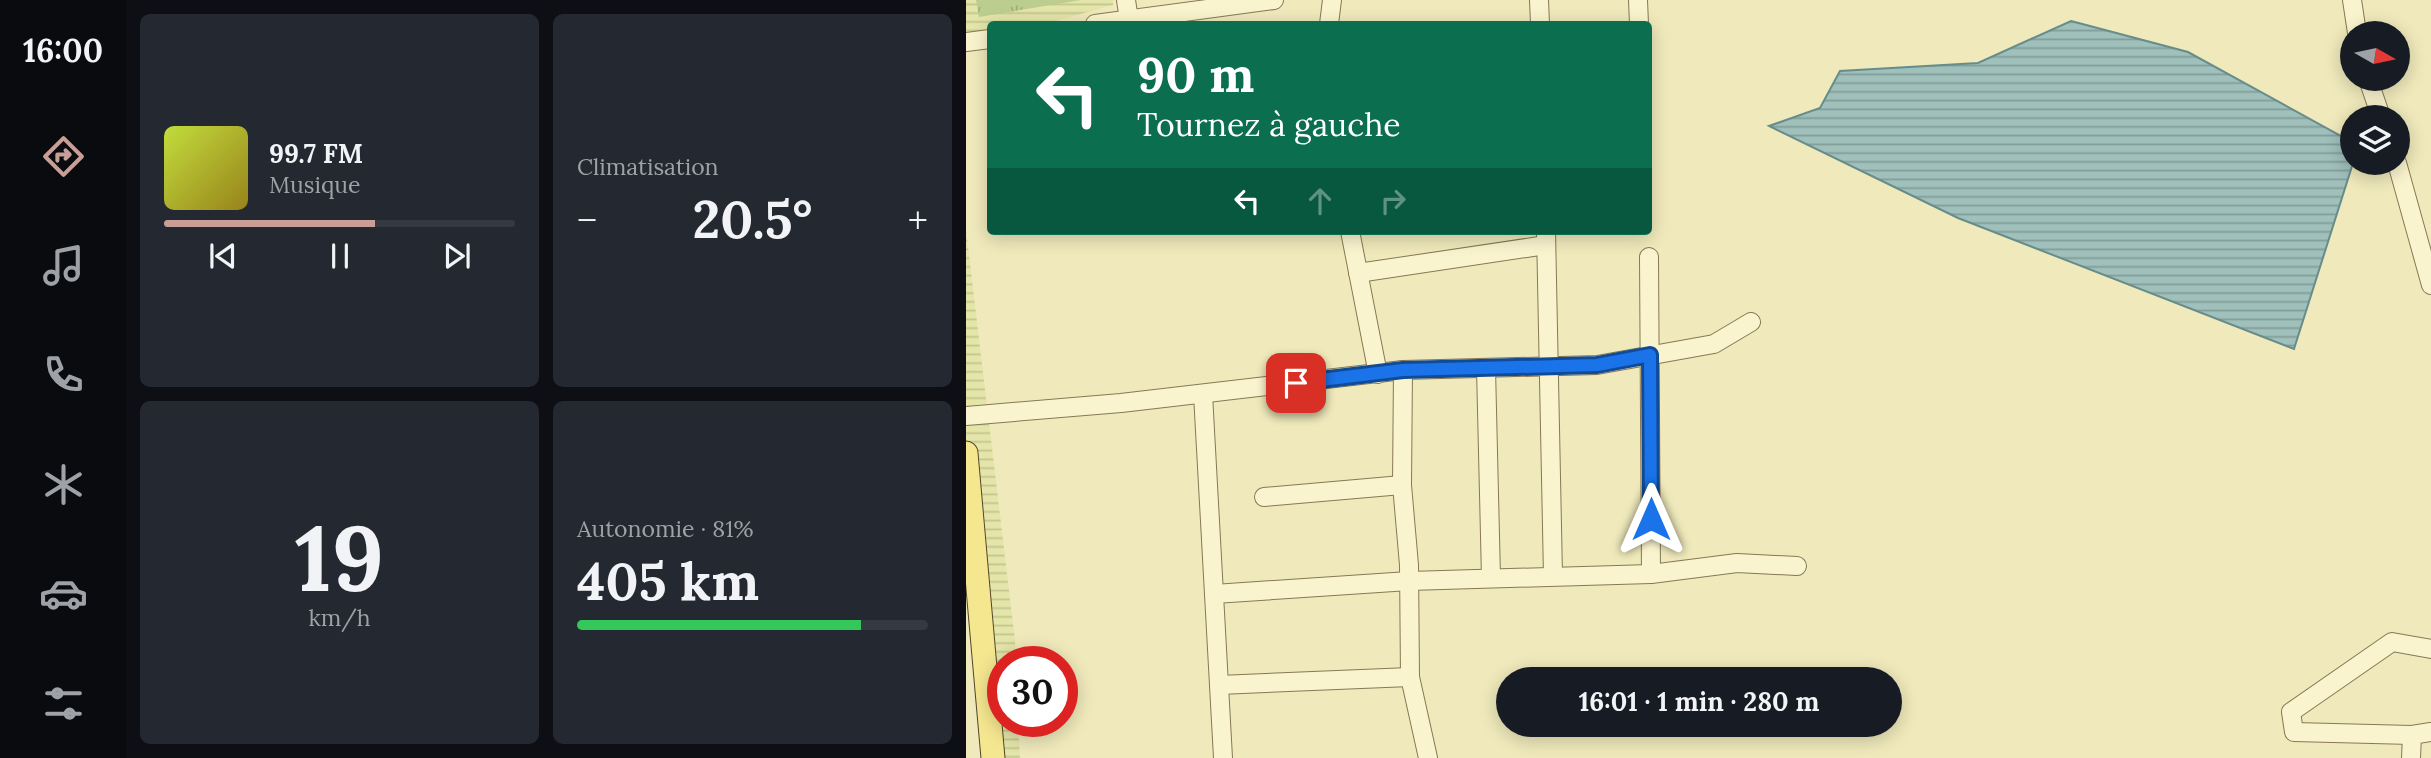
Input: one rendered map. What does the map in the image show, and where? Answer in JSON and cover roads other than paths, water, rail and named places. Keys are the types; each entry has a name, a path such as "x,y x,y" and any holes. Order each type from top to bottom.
{"main road":[{"path":"966,453 993,758"}],"street":[{"path":"1126,0 1129,20"},
{"path":"1120,21 1274,0"},
{"path":"1329,21 1332,0"},
{"path":"1539,0 1540,21"},
{"path":"1638,0 1639,21"},
{"path":"2352,0 2355,21"},
{"path":"966,42 987,39"},
{"path":"2400,175 2431,285"},
{"path":"1351,235 1378,374"},
{"path":"1359,273 1546,238 1553,576"},
{"path":"1649,257 1651,573"},
{"path":"966,416 1203,394 1403,370 1597,365 1714,344 1751,322"},
{"path":"1486,368 1491,578"},
{"path":"1403,370 1402,485 1409,581 1410,677 1429,758"},
{"path":"1203,394 1223,758"},
{"path":"1264,497 1402,485"},
{"path":"1214,594 1409,581 1651,573 1737,563 1797,566"},
{"path":"2431,649 2392,642 2291,712 2294,732 2412,735 2431,732"},
{"path":"1219,685 1410,677"},
{"path":"2412,735 2412,758"}],"water":[{"path":"2071,21 2188,52 2340,135 2340,175 2349,175 2294,349 1958,218 1769,126 1820,108 1840,71 1978,63"}]}
